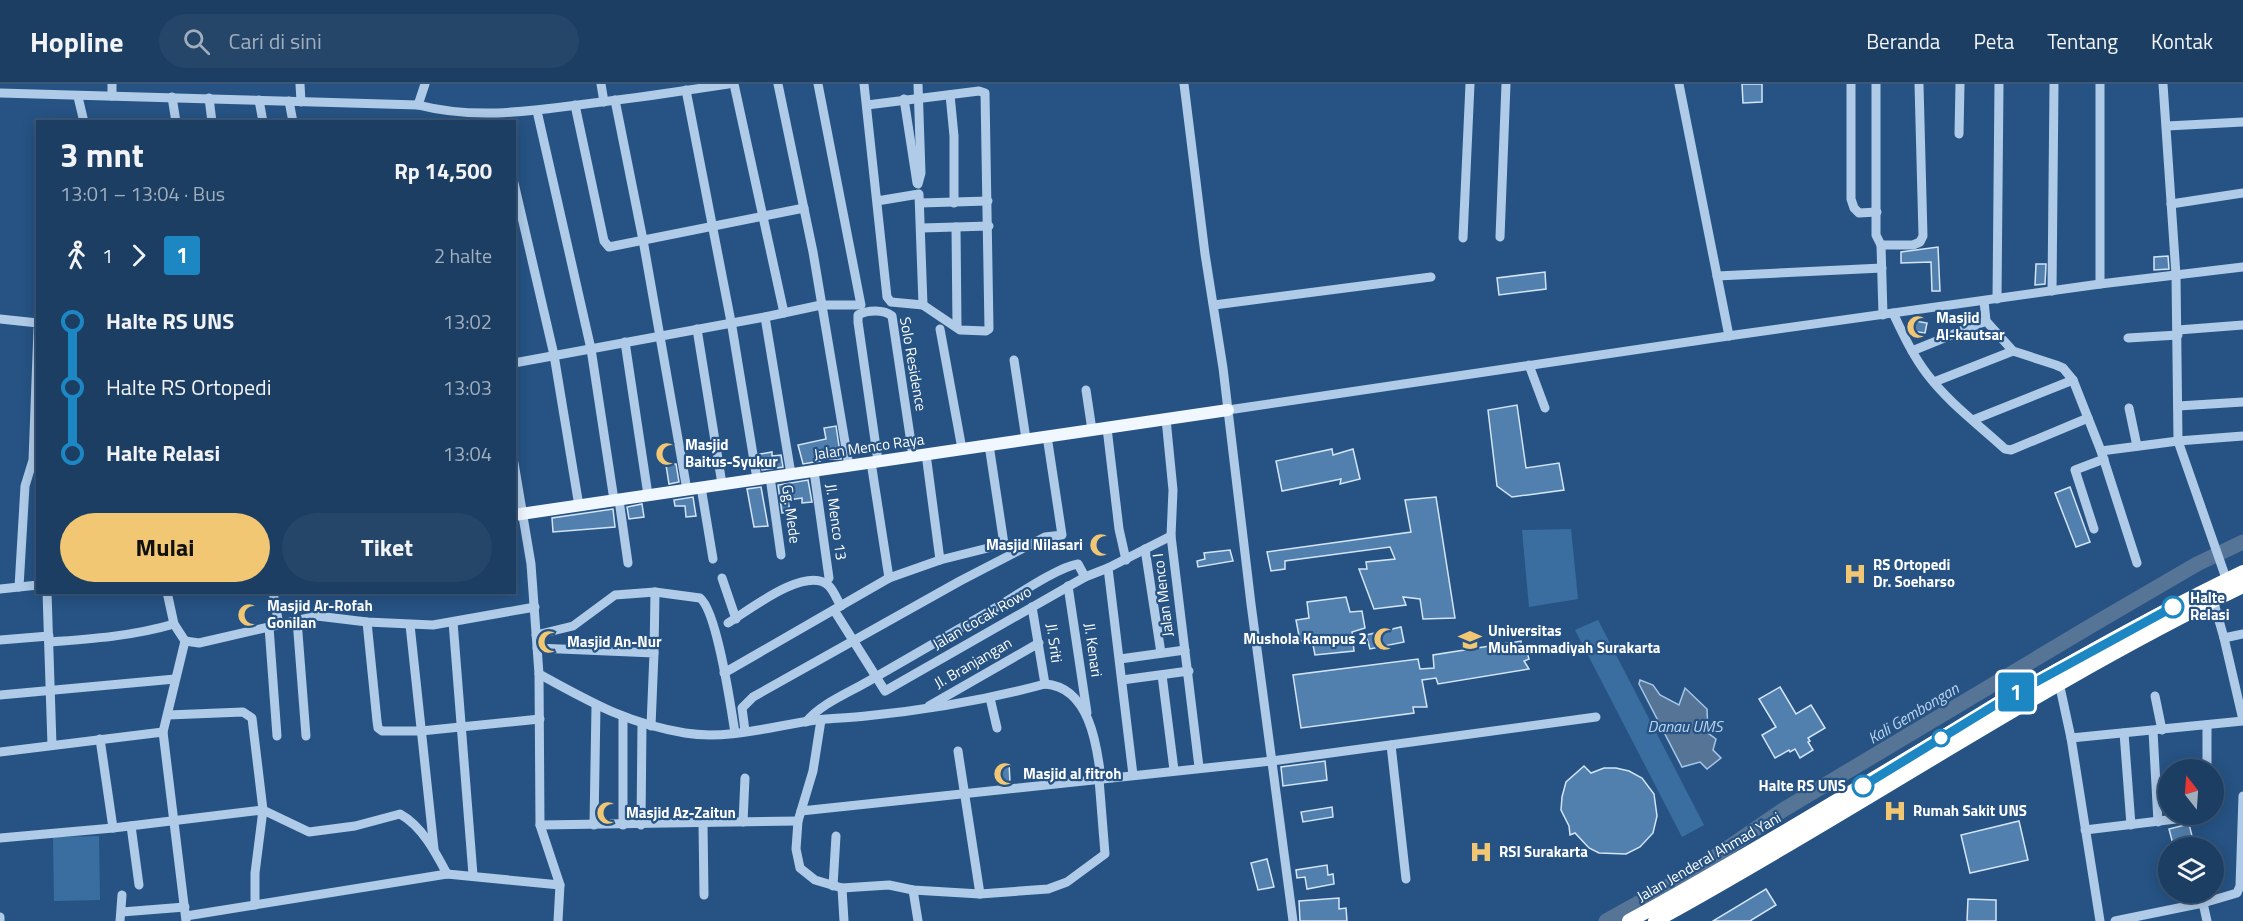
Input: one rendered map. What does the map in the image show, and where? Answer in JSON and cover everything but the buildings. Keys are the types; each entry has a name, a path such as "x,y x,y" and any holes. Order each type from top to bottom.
{"highway":[{"name":"Jalan Jenderal Ahmad Yani","path":"1655,921 1847,803 2005,699 2057,677 2211,595 2233,586 2243,572"},
{"name":"Jalan Jenderal Ahmad Yani","path":"1629,921 1847,803"}],"main road":[{"name":"Jalan Menco Raya","path":"518,515 1228,410"}],"street":[{"path":"112,84 112,96"},
{"path":"300,84 301,102"},
{"path":"418,105 425,84"},
{"path":"601,84 604,102"},
{"path":"0,93 418,105 500,118 615,100 650,90 686,90 727,84"},
{"path":"734,84 784,313"},
{"path":"778,84 804,208 849,466"},
{"path":"516,363 821,305 859,306 861,304 818,84"},
{"path":"864,84 888,301 923,305 963,330 986,331 989,329 988,201 986,100 983,88 950,95 867,105"},
{"path":"918,84 921,173 919,194"},
{"path":"1184,84 1293,921"},
{"path":"1463,238 1470,84"},
{"path":"1500,237 1506,84"},
{"path":"1679,84 1729,336"},
{"path":"1851,84 1851,199 1854,208 1859,213 1876,212"},
{"path":"1876,84 1877,238 1881,245 1888,314 1934,382 2008,450 2088,418"},
{"path":"1881,245 1913,245 1920,242 1923,236 1920,84"},
{"path":"1959,134 1960,84"},
{"path":"1996,299 1999,84"},
{"path":"2052,291 2054,84"},
{"path":"2100,84 2100,284"},
{"path":"2163,84 2176,275 2178,441 2218,558 2233,586"},
{"path":"686,90 731,323 757,479"},
{"path":"950,95 954,136 954,203"},
{"path":"78,97 84,120"},
{"path":"172,97 176,120"},
{"path":"209,98 212,120"},
{"path":"904,99 919,194 923,305"},
{"path":"259,100 263,120"},
{"path":"615,100 644,240 687,490"},
{"path":"289,101 293,120"},
{"path":"575,105 604,241 609,247 804,208"},
{"path":"445,111 447,120"},
{"path":"537,111 591,348 627,563"},
{"path":"2167,126 2243,122"},
{"path":"516,192 554,355 579,506"},
{"path":"2171,204 2243,193"},
{"path":"877,201 919,194 954,203 988,201"},
{"path":"922,228 988,226"},
{"path":"956,227 957,326"},
{"path":"1228,410 1729,336 2100,284 2243,267"},
{"path":"1717,276 1882,268"},
{"path":"1214,305 1431,277"},
{"path":"1984,301 1986,321 2013,351 2063,368 2073,380 2103,455 2137,563"},
{"name":"Solo Residence","path":"874,462 858,322 858,315 861,313 884,311 892,316 913,456"},
{"path":"765,317 791,474"},
{"path":"0,319 36,323"},
{"path":"1912,351 1986,321"},
{"path":"2128,338 2243,325"},
{"path":"697,329 722,484"},
{"path":"940,329 962,449"},
{"path":"625,342 648,495"},
{"path":"1934,382 2013,351"},
{"path":"1014,360 1026,439"},
{"path":"1529,365 1545,408"},
{"path":"1973,420 2073,380"},
{"path":"19,587 25,486 33,460 36,381"},
{"path":"1086,390 1092,429"},
{"path":"2178,406 2243,402"},
{"path":"2129,408 2137,446"},
{"name":"Jalan Menco I","path":"1166,419 1173,490 1171,536 1199,767"},
{"path":"1107,428 1119,529 1126,560"},
{"path":"745,731 741,714 745,703 960,581 1045,537 1062,535 1047,436"},
{"path":"2094,529 2075,470 2103,455 2137,446 2243,436"},
{"path":"724,673 889,578 940,560 1005,544 989,445"},
{"path":"926,454 940,560"},
{"path":"874,462 889,578"},
{"name":"Jl. Menco 13","path":"814,471 829,578"},
{"name":"Gg. Mede","path":"770,477 781,555"},
{"path":"701,487 713,559"},
{"path":"516,489 518,515 535,607 539,674 540,825 560,885 558,921"},
{"path":"806,722 819,710 1068,567 1076,564 1083,572 1108,568 1171,536"},
{"path":"1146,549 1161,653"},
{"path":"1108,568 1133,775"},
{"name":"Jalan Cocak Rowo","path":"876,677 885,691 1068,586 1083,572"},
{"path":"722,578 732,621 781,590 799,582 819,581 828,585 854,641 876,677"},
{"path":"0,589 36,585"},
{"name":"Jl. Kenari","path":"1068,586 1087,718"},
{"path":"536,635 573,626 615,595 655,592 693,596 705,602 724,673 735,733"},
{"path":"641,825 654,653 655,592"},
{"path":"47,594 52,745"},
{"path":"167,594 174,624 184,641 163,732 186,914"},
{"path":"273,594 277,736"},
{"path":"2071,738 2243,721 2224,638 2211,595"},
{"path":"184,641 199,643 317,616 410,625 453,622 535,607"},
{"name":"Jl. Sriti","path":"1032,607 1044,684"},
{"path":"297,620 306,736"},
{"path":"367,622 378,728 382,731 462,728 540,719"},
{"path":"453,622 473,875"},
{"path":"0,640 113,637 147,632 174,624"},
{"path":"410,625 434,850"},
{"path":"956,631 964,645"},
{"path":"2224,638 2243,634"},
{"name":"Jl. Branjangan","path":"923,709 1039,642"},
{"path":"537,648 654,653"},
{"path":"1120,659 1185,650"},
{"path":"1122,680 1189,671"},
{"path":"539,674 596,706 623,717 647,725 696,734 735,733 821,720 923,709 990,698 1044,684 1058,686 1078,702 1087,718 1097,751 1105,849 1102,858 1057,887 980,894 913,890 889,885 838,887 811,878 800,868 796,856 799,816 813,771 821,720"},
{"path":"1162,675 1174,770"},
{"path":"2057,677 2071,738 2100,921"},
{"path":"0,694 175,679"},
{"path":"2155,696 2158,759"},
{"path":"990,698 997,728"},
{"path":"594,825 596,706"},
{"path":"168,715 243,712 252,718 263,810 255,873 255,905"},
{"path":"623,717 623,825"},
{"path":"540,825 743,822 1199,767 1272,761 1596,717"},
{"path":"2207,726 2207,759"},
{"path":"0,752 163,732"},
{"path":"2124,733 2131,825"},
{"path":"100,739 113,828"},
{"path":"1391,745 1406,879"},
{"path":"958,752 980,894"},
{"path":"743,822 745,778"},
{"path":"2224,898 2234,895 2239,890 2243,796"},
{"path":"0,838 175,822 263,810 309,832 355,826 400,814 407,818 434,850 447,874"},
{"path":"2085,830 2158,822"},
{"path":"703,824 704,896"},
{"path":"131,826 139,885"},
{"path":"836,836 838,887 844,921"},
{"path":"122,895 121,917 186,914 255,905 447,874 560,885"},
{"path":"913,890 918,921"},
{"path":"2115,921 2203,903 2207,921"}],"shaded area":[{"path":"1571,529 1578,599 1529,607 1522,530"},
{"path":"1598,620 1704,825 1682,837 1575,630"},
{"path":"99,836 100,900 54,901 53,837"}],"water":[{"name":"Danau UMS","path":"1640,680 1653,685 1660,695 1679,705 1685,688 1707,709 1708,733 1716,739 1713,750 1721,758 1707,769 1700,762 1682,767 1639,684"}],"waterway":[{"name":"Kali Gembongan","path":"1606,921 1690,874 1783,810 2089,627 2197,564 2243,542"}],"bus line":[{"name":"1","path":"1863,786 2005,699 2173,607"}],"place":[{"name":"Masjid Al-kautsar","path":"1918,327"},
{"name":"Masjid Baitus-Syukur","path":"667,454"},
{"name":"Masjid Nilasari","path":"1101,545"},
{"name":"RS Ortopedi Dr. Soeharso","path":"1855,574"},
{"name":"Halte Relasi","path":"2173,607"},
{"name":"Masjid Ar-Rofah Gonilan","path":"249,615"},
{"name":"Mushola Kampus 2","path":"1385,639"},
{"name":"Universitas Muhammadiyah Surakarta","path":"1470,640"},
{"name":"Masjid An-Nur","path":"549,642"},
{"name":"Masjid al fitroh","path":"1005,774"},
{"name":"Halte RS UNS","path":"1863,786"},
{"name":"Rumah Sakit UNS","path":"1895,811"},
{"name":"Masjid Az-Zaitun","path":"608,813"},
{"name":"RSI Surakarta","path":"1481,852"}]}
